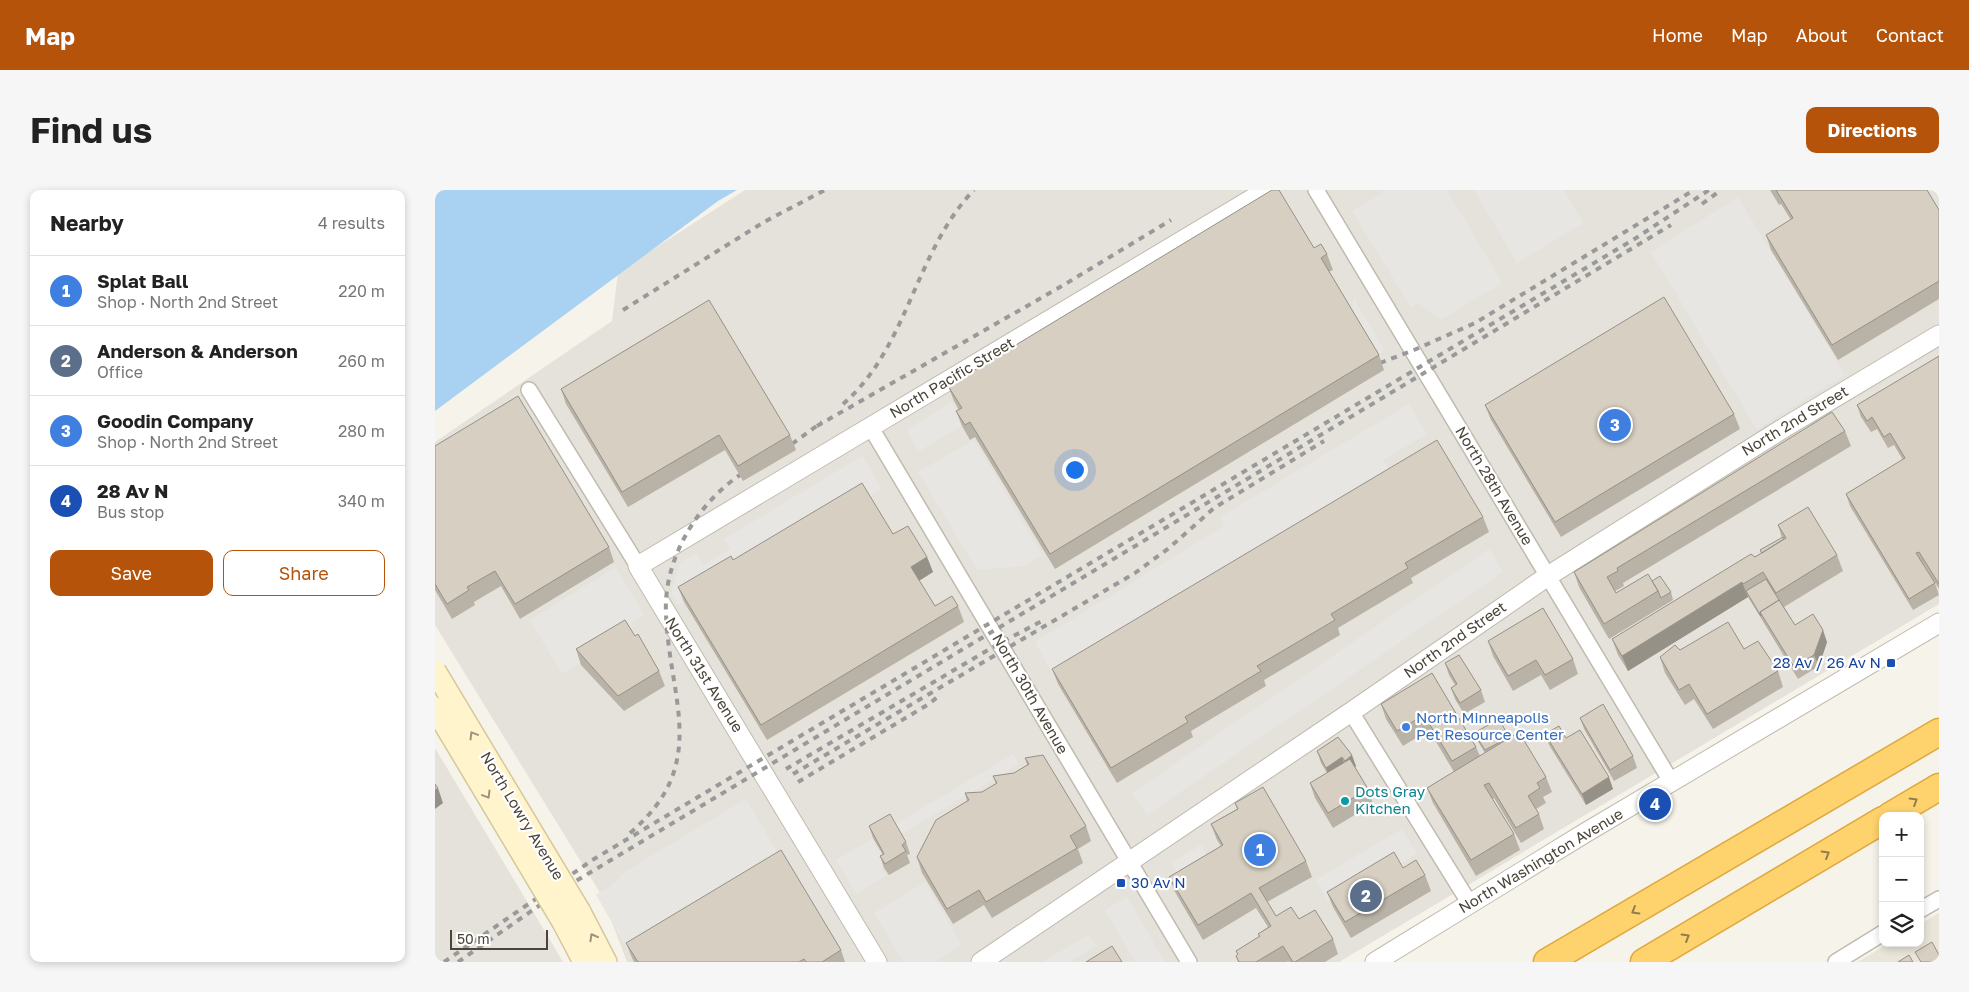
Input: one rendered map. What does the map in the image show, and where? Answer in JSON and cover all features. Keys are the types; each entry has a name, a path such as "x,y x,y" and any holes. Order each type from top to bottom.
{"highway":[{"path":"1693,878 1939,714"},
{"path":"1547,962 1939,732"},
{"path":"1897,812 1939,786"},
{"path":"1644,962 1879,822"}],"main road":[{"name":"North Lowry Avenue","path":"435,671 571,917 584,962"},
{"name":"North Lowry Avenue","path":"435,708 571,917 606,962"}],"street":[{"name":"North Pacific Street","path":"638,566 1267,190"},
{"name":"North 28th Avenue","path":"1316,190 1672,782"},
{"name":"North 2nd Street","path":"981,962 1351,712 1548,576 1782,428 1939,335"},
{"name":"North 31st Avenue","path":"529,390 638,566 877,962"},
{"name":"North 30th Avenue","path":"870,426 1189,962"},
{"name":"North Washington Avenue","path":"1375,962 1939,623"},
{"path":"1351,712 1469,904"},
{"path":"1924,908 1939,899"},
{"path":"1836,962 1879,935"}],"shaded area":[{"path":"745,190 1937,190 1939,194 1939,604 1339,962 627,962 602,896 435,625 435,442 612,321 618,272"},
{"path":"1382,190 1447,190 1502,283 1440,320 1419,303 1411,307 1352,211 1383,193"},
{"path":"1474,190 1564,190 1583,223 1517,263"},
{"path":"1738,197 1845,375 1757,429 1651,252"},
{"path":"1354,299 1383,347 1380,359 1351,311"},
{"path":"952,402 965,424 919,451 906,430"},
{"path":"1409,404 1427,434 1383,460 1388,469 1111,635 1057,682 1035,642 1224,526 1220,517"},
{"path":"974,440 1042,555 1023,566 977,570 918,472"},
{"path":"862,456 882,489 739,574 722,578 678,605 671,593 680,563 696,553 704,565 730,549 724,539"},
{"path":"1489,549 1503,572 1147,815 1132,793"},
{"path":"616,567 644,615 632,622 628,634 562,674 530,620"},
{"path":"435,748 525,898 563,962 435,962"},
{"path":"1013,754 1019,764 902,834 896,824"},
{"path":"746,799 785,865 632,957 596,895 610,887 626,871"},
{"path":"1402,829 1417,854 1394,867 1392,864 1328,902 1315,880"},
{"path":"872,839 887,865 881,868 886,876 856,894 836,860"},
{"path":"1201,845 1214,867 1184,885 1171,863"},
{"path":"925,882 962,945 934,962 903,962 874,913"},
{"path":"1127,897 1165,962 1136,962 1105,910"},
{"path":"1939,913 1939,962 1858,962 1882,947 1924,947 1924,922"},
{"path":"1089,934 1096,946 1069,962 1043,962"}],"water":[{"path":"435,190 737,190 718,201 435,411"}],"building":[{"path":"1272,190 1279,190 1314,248 1321,244 1327,254 1321,258 1379,355 1050,554 970,422 965,425 956,411 962,408 948,386"},
{"path":"1776,190 1927,190 1939,210 1939,281 1832,345 1766,235 1793,218"},
{"path":"1664,297 1734,414 1555,522 1485,405"},
{"path":"709,300 790,435 738,466 719,435 622,492 561,389"},
{"path":"1939,356 1939,584 1919,552 1916,553 1935,583 1909,599 1846,494 1905,458 1890,433 1884,437 1872,417 1867,421 1857,405"},
{"path":"518,396 609,547 515,604 495,571 467,587 469,590 447,604 435,584 435,446"},
{"path":"1832,412 1845,431 1617,568 1618,571 1607,577 1616,593 1648,574 1658,591 1604,624 1574,572"},
{"path":"1437,440 1483,517 1405,563 1408,568 1331,614 1335,620 1257,666 1261,671 1185,717 1188,722 1111,768 1052,669"},
{"path":"862,483 893,534 908,526 927,557 911,567 935,606 952,596 958,606 761,725 678,587 731,556 733,560"},
{"path":"1808,507 1837,555 1776,593 1763,572 1743,584 1742,582 1622,656 1612,639 1751,554 1755,557 1786,538 1778,525"},
{"path":"1783,537 1784,539 1762,553 1760,550"},
{"path":"1660,576 1671,592 1661,598 1652,581"},
{"path":"1766,579 1779,600 1760,612 1761,616 1746,591"},
{"path":"1779,600 1795,625 1813,614 1823,630 1814,655 1794,667 1760,612"},
{"path":"1543,608 1573,659 1545,675 1536,660 1508,676 1488,641"},
{"path":"625,620 635,636 638,634 659,671 618,696 576,649"},
{"path":"1728,622 1744,649 1758,641 1778,671 1707,714 1689,684 1679,690 1660,657 1675,645 1680,650"},
{"path":"1459,655 1481,690 1460,703 1451,688 1457,684 1445,663"},
{"path":"1432,673 1476,747 1452,761 1424,715 1397,731 1381,704"},
{"path":"1603,704 1633,756 1610,770 1580,718"},
{"path":"1499,719 1509,737 1485,750 1474,733"},
{"path":"1559,726 1566,738 1580,730 1609,777 1582,794 1545,734"},
{"path":"1519,732 1546,777 1537,783 1540,788 1528,796 1539,814 1516,828 1489,783 1484,785 1514,834 1471,860 1427,788"},
{"path":"1338,737 1352,755 1345,761 1342,757 1326,768 1317,751"},
{"path":"1043,755 1086,826 1070,836 1077,848 986,902 979,890 947,909 917,857 936,820 969,800 965,793 982,792 997,783 993,776 1014,773 1029,764 1025,758"},
{"path":"1350,759 1368,789 1328,813 1310,783"},
{"path":"1263,787 1306,861 1259,888 1276,916 1291,907 1299,919 1315,910 1333,939 1295,962 1293,962 1283,946 1256,962 1239,962 1236,951 1260,936 1258,934 1271,926 1251,893 1198,925 1169,877 1223,845 1211,824 1238,809 1235,803"},
{"path":"890,814 906,842 902,845 906,851 885,864 880,856 884,854 869,826"},
{"path":"781,850 841,950 822,962 806,962 804,959 799,962 638,962 626,943"},
{"path":"1394,852 1403,868 1416,860 1425,875 1345,922 1327,892"},
{"path":"1932,942 1939,955 1939,961 1921,962 1915,952"},
{"path":"1112,946 1122,962 1086,962"},
{"path":"1909,955 1913,962 1898,962"}],"railway":[{"path":"623,310 764,222 825,190"},
{"path":"843,404 865,381 883,356 938,241 954,214 974,190"},
{"path":"1380,363 1475,323 1694,190"},
{"path":"444,962 594,859 1636,238 1709,190"},
{"path":"1702,204 1721,190"},
{"path":"817,426 1062,286 1171,220"},
{"path":"458,962 566,887 1671,225"},
{"path":"792,444 822,422"},
{"path":"793,774 1135,573 1169,548 1214,508 1324,441"},
{"path":"630,833 655,807 670,782 678,756 677,702 666,614 670,574 677,554 697,517 724,487 740,475"},
{"path":"786,769 1000,643 1042,621"},
{"path":"798,782 929,704 941,694"}],"place":[{"name":"Goodin Company","path":"1615,425"},
{"name":"28 Av / 26 Av N","path":"1891,663"},
{"name":"North Minneapolis Pet Resource Center","path":"1406,727"},
{"name":"Dots Gray Kitchen","path":"1345,801"},
{"name":"28 Av N","path":"1655,804"},
{"name":"Splat Ball","path":"1260,850"},
{"name":"30 Av N","path":"1121,883"},
{"name":"Anderson & Anderson","path":"1366,896"}]}
